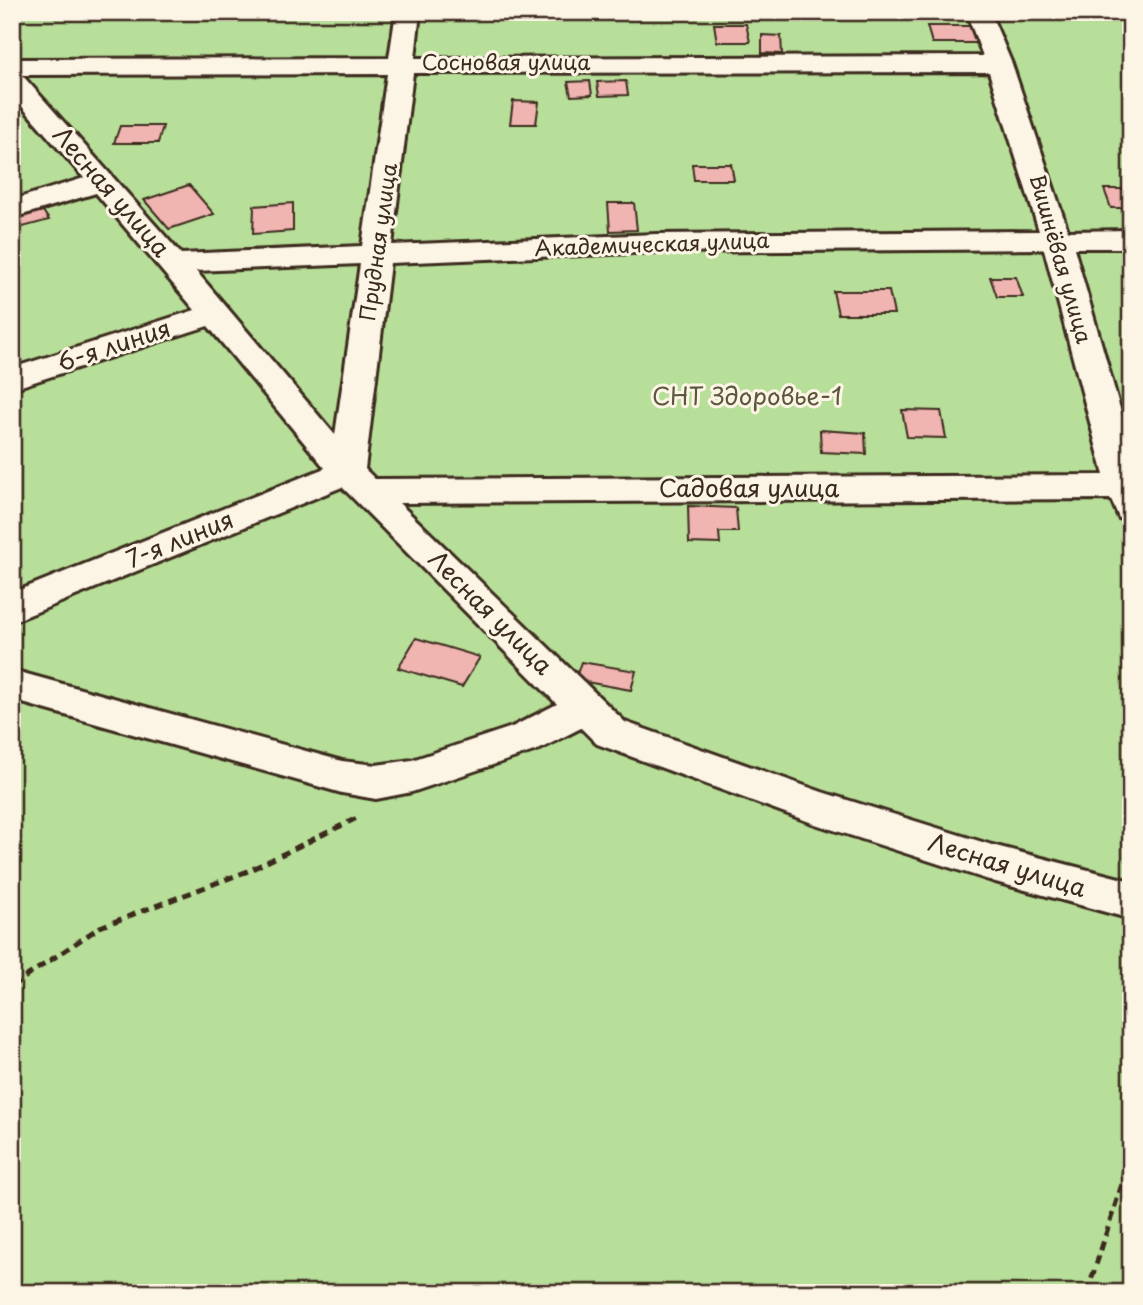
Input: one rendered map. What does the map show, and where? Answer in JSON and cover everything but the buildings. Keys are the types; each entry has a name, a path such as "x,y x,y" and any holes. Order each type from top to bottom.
{"street":[{"name":"Прудная улица","path":"357,481 377,256 408,12"},
{"name":"Вишнёвая улица","path":"978,12 999,64 1056,238 1128,494"},
{"name":"Сосновая улица","path":"12,66 402,63 999,64"},
{"name":"Лесная улица","path":"12,79 216,313 357,481 611,733 815,807 992,863 1131,901"},
{"path":"12,209 102,182"},
{"name":"Академическая улица","path":"173,263 656,243 1131,239"},
{"name":"6-я линия","path":"12,379 216,313"},
{"name":"Садовая улица","path":"357,481 1128,494"},
{"name":"7-я линия","path":"12,608 357,481"},
{"path":"12,685 342,777 376,782 412,776 526,737 585,708"}],"path":[{"path":"12,986 100,927 248,871 361,816"},
{"path":"1087,1293 1122,1184 1131,1107"}],"green space":[{"name":"СНТ Здоровье-1","path":"12,12 1131,12 1131,1293 12,1293"}]}
